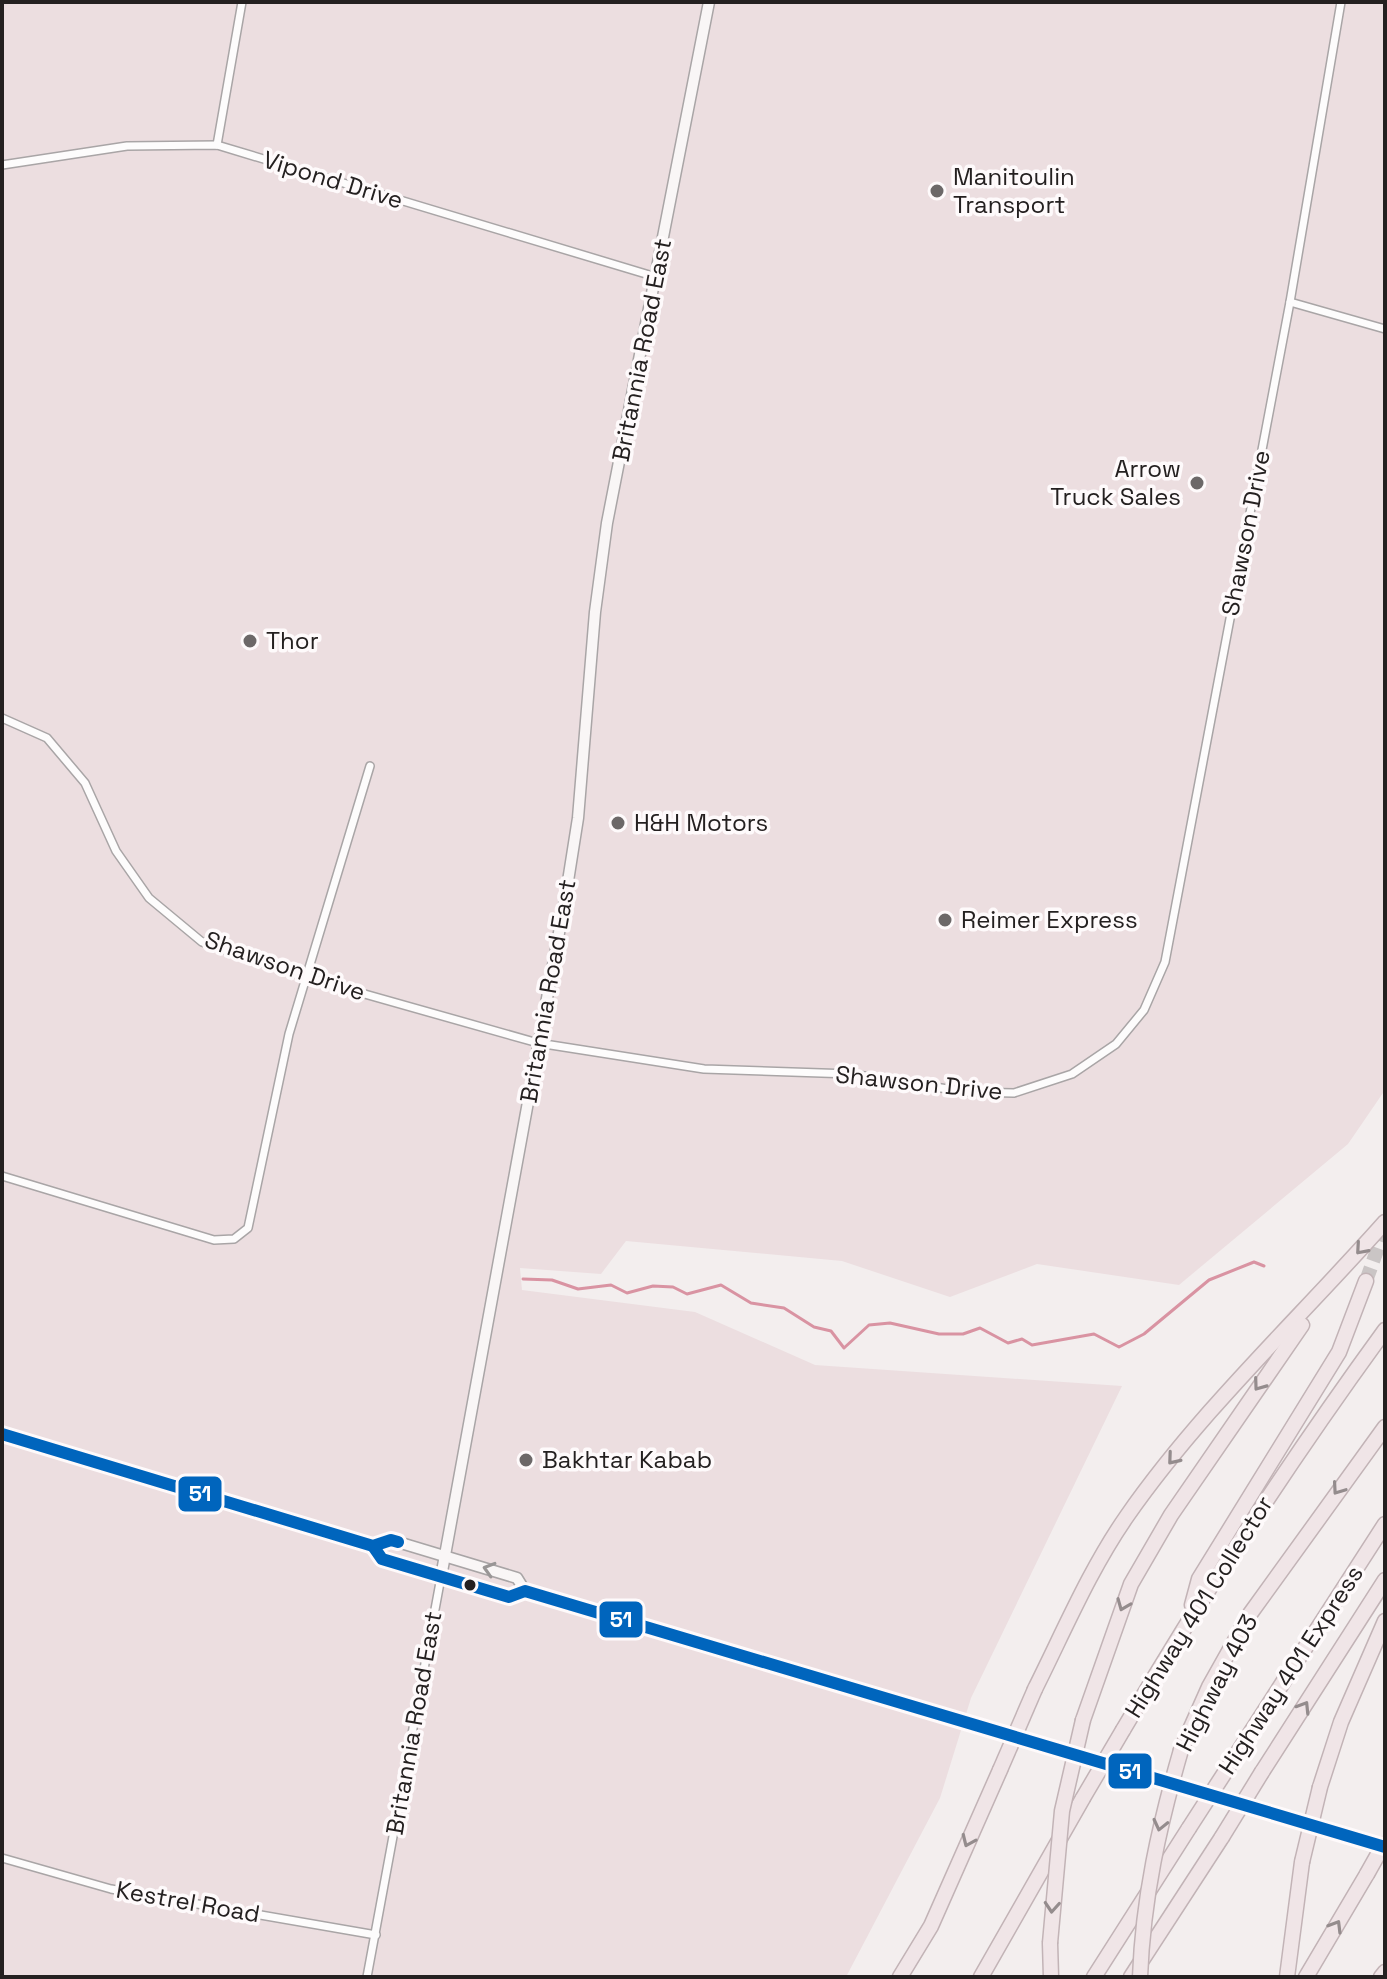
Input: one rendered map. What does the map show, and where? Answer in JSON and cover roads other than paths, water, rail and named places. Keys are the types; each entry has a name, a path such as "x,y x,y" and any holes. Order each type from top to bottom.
{"highway":[{"path":"900,1977 931,1926 1035,1689 1097,1566 1129,1513 1223,1399 1385,1222"},
{"path":"1051,1977 1050,1943 1062,1811 1083,1720 1131,1584 1212,1454 1337,1276"},
{"path":"1189,1617 1199,1579 1339,1352 1366,1281"},
{"name":"Highway 401 Collector","path":"981,1977 1189,1617 1298,1450 1385,1330"},
{"name":"Highway 403","path":"1140,1977 1142,1924 1151,1864 1181,1750 1209,1687 1250,1614 1385,1427"},
{"name":"Highway 401 Express","path":"1094,1977 1385,1524"},
{"name":"Highway 401 Express","path":"1131,1977 1385,1580"},
{"path":"1287,1977 1302,1862 1320,1787 1341,1722 1385,1621"},
{"path":"1306,1977 1385,1845"},
{"path":"1381,1977 1385,1972"}],"main road":[{"name":"Britannia Road East","path":"441,1577 578,818 595,612 607,523 709,2"},
{"path":"2,1434 373,1546 391,1540 445,1556 517,1578 525,1591"},
{"path":"373,1546 382,1559 441,1577 509,1597 525,1591 1385,1845"}],"street":[{"path":"217,145 242,2"},
{"name":"Shawson Drive","path":"2,718 47,738 85,783 116,851 149,898 202,942 308,978 538,1043 704,1069 851,1074 967,1092 1014,1093 1072,1074 1116,1044 1144,1010 1165,962 1290,302 1341,2"},
{"name":"Vipond Drive","path":"2,165 127,146 217,145 656,277"},
{"path":"1290,302 1385,329"},
{"path":"2,1176 214,1240 239,1236 250,1223 289,1034 370,766"},
{"name":"Britannia Road East","path":"367,1977 441,1577"},
{"name":"Kestrel Road","path":"2,1858 111,1889 376,1935"}],"waterway":[{"path":"523,1279 552,1280 578,1289 611,1285 627,1293 653,1286 673,1287 687,1294 721,1285 751,1303 784,1308 814,1327 831,1331 844,1348 869,1325 890,1323 939,1334 963,1334 980,1328 1008,1343 1022,1339 1032,1345 1094,1334 1119,1347 1144,1334 1209,1280 1254,1262 1264,1266"}],"tunnel":[{"path":"1366,1281 1385,1228"}],"place":[{"name":"Manitoulin Transport","path":"937,191"},
{"name":"Arrow Truck Sales","path":"1197,483"},
{"name":"Thor","path":"250,641"},
{"name":"H&H Motors","path":"618,823"},
{"name":"Reimer Express","path":"945,920"},
{"name":"Bakhtar Kabab","path":"526,1460"}]}
